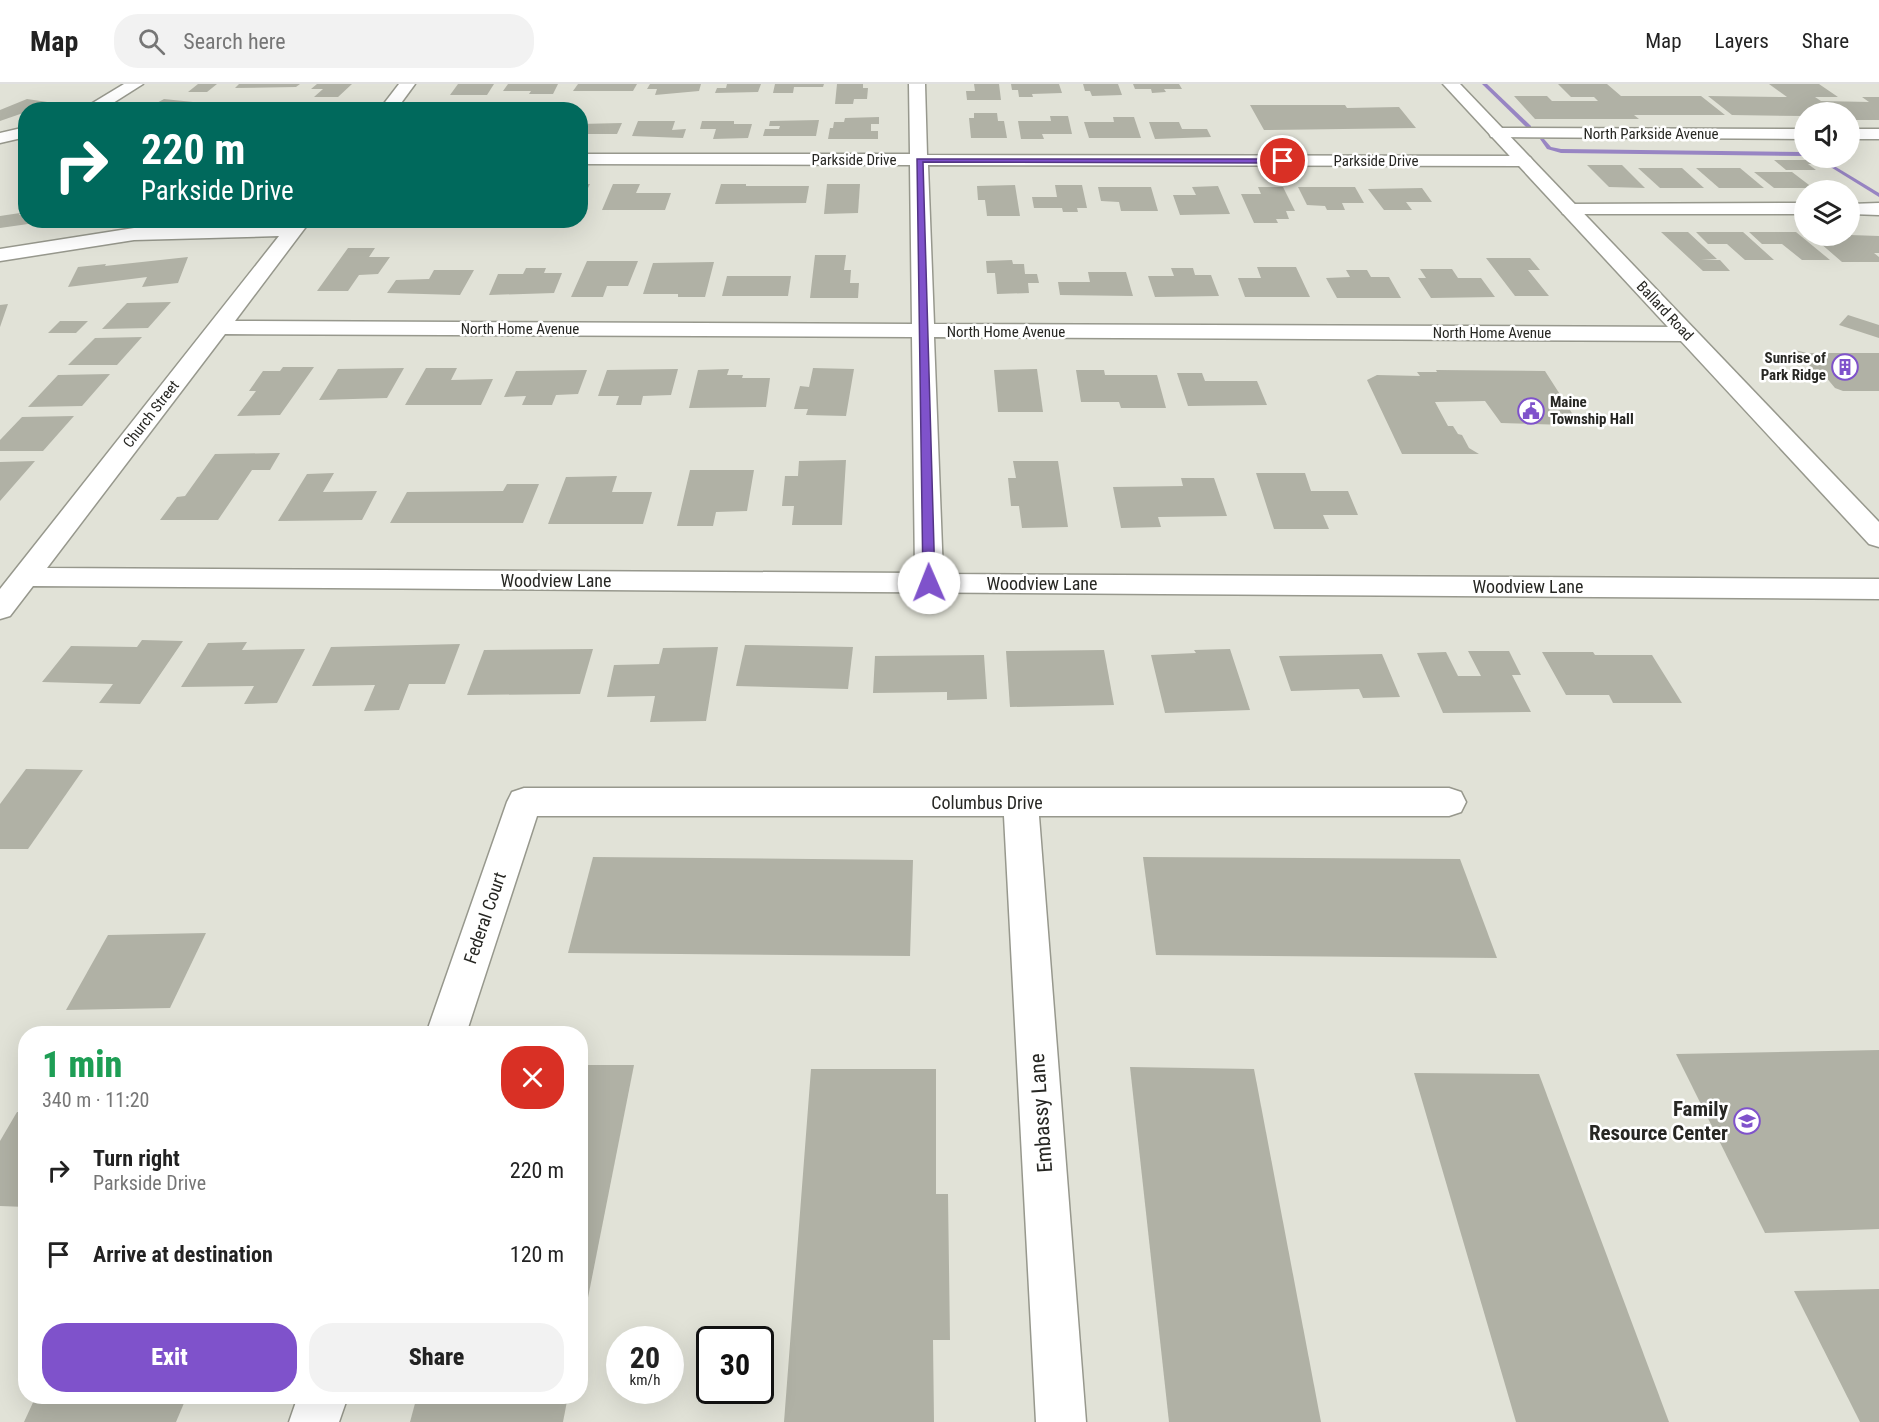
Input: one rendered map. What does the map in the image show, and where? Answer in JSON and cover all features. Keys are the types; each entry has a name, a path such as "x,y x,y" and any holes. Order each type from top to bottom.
{"street":[{"path":"103,102 135,84"},
{"path":"393,102 407,84"},
{"path":"917,84 929,583"},
{"name":"Ballard Road","path":"1451,84 1879,538"},
{"name":"North Parkside Avenue","path":"1497,133 1794,134"},
{"path":"0,138 18,134"},
{"path":"1860,134 1879,134"},
{"name":"Parkside Drive","path":"588,159 1524,161"},
{"path":"1570,210 1794,209"},
{"path":"1860,209 1879,209"},
{"path":"0,255 134,234 243,228"},
{"name":"Church Street","path":"0,609 296,228"},
{"name":"North Home Avenue","path":"218,327 1686,334"},
{"name":"Woodview Lane","path":"24,578 1879,590"},
{"name":"Columbus Drive","path":"524,802 1449,802"},
{"name":"Federal Court","path":"449,1026 524,802"},
{"name":"Embassy Lane","path":"1021,803 1060,1422"},
{"path":"314,1422 320,1404"}],"building":[{"path":"198,84 217,84 207,92 188,92"},
{"path":"239,84 300,84 296,87 235,88"},
{"path":"317,84 352,84 338,97 314,97 323,89 311,89"},
{"path":"458,84 494,84 487,95 450,95"},
{"path":"508,84 558,84 553,94 529,94 531,91 503,91"},
{"path":"578,84 637,84 633,91 573,91"},
{"path":"650,84 701,84 699,91 655,95 657,89 647,89"},
{"path":"727,84 761,84 758,92 715,93 717,88 726,88"},
{"path":"775,84 824,84 823,87 794,87 793,93 773,93"},
{"path":"837,84 863,84 863,88 868,88 867,99 854,99 853,104 835,104"},
{"path":"974,84 999,84 1001,100 967,100 966,91 975,91"},
{"path":"1011,84 1059,84 1062,93 1019,97 1018,90 1012,90"},
{"path":"1083,84 1118,84 1122,95 1092,96 1090,91 1085,91"},
{"path":"1133,84 1179,84 1182,89 1164,89 1166,92 1152,93 1151,89 1135,89"},
{"path":"1558,84 1607,84 1621,96 1701,96 1725,115 1634,115 1639,119 1535,119 1514,96 1547,96 1552,101 1598,101 1594,97 1571,97"},
{"path":"1769,84 1819,84 1838,97 1815,97 1821,101 1869,102 1862,97 1879,97 1879,120 1860,120 1860,102 1794,102 1794,116 1732,115 1708,96 1787,97"},
{"path":"27,99 47,102 20,102"},
{"path":"164,99 193,102 159,102"},
{"path":"18,103 18,115 0,121 0,110"},
{"path":"1250,105 1399,107 1416,128 1264,130"},
{"path":"974,113 997,113 998,121 1004,121 1007,138 971,138 969,118 974,118"},
{"path":"1050,116 1068,116 1072,134 1042,134 1044,139 1021,139 1018,121 1051,121"},
{"path":"879,117 879,124 871,124 871,131 878,131 878,139 828,139 834,122 844,122 845,118"},
{"path":"1113,117 1134,117 1141,138 1089,138 1084,122 1114,122"},
{"path":"819,120 816,136 763,136 765,129 779,129 780,126 769,126 770,121"},
{"path":"638,121 675,121 672,130 686,129 683,138 632,136"},
{"path":"702,121 734,121 734,124 752,124 748,138 713,139 716,129 700,129"},
{"path":"1149,122 1179,122 1182,129 1207,129 1211,137 1155,139"},
{"path":"622,123 617,134 588,134 588,124"},
{"path":"1774,160 1794,160 1794,168 1816,170 1786,170"},
{"path":"1587,165 1622,165 1645,188 1609,187"},
{"path":"1638,168 1682,168 1704,188 1660,188"},
{"path":"1696,168 1740,168 1764,188 1719,188"},
{"path":"1754,172 1792,172 1802,180 1794,180 1794,188 1774,188"},
{"path":"613,184 640,184 636,193 671,193 665,210 602,210"},
{"path":"721,184 809,186 806,203 715,204"},
{"path":"827,184 860,184 858,213 824,214"},
{"path":"1015,185 1020,216 987,216 985,200 978,200 977,186"},
{"path":"1055,185 1082,185 1087,208 1077,208 1078,212 1063,212 1062,208 1034,208 1032,197 1057,197"},
{"path":"1218,186 1230,214 1180,215 1173,195 1196,195 1192,187"},
{"path":"1098,187 1151,187 1158,211 1121,211 1119,202 1101,201"},
{"path":"1258,187 1283,187 1295,211 1286,211 1289,219 1276,219 1278,223 1254,223 1241,194 1261,194"},
{"path":"1298,187 1355,187 1364,203 1342,203 1345,210 1327,210 1325,206 1307,205"},
{"path":"1422,188 1432,202 1406,202 1412,210 1384,210 1368,189"},
{"path":"18,213 18,225 0,228 0,216"},
{"path":"1661,232 1688,232 1717,259 1701,260 1720,260 1730,271 1703,271"},
{"path":"1696,232 1743,232 1774,260 1745,260 1727,244 1708,244"},
{"path":"1749,232 1794,232 1794,246 1813,246 1830,260 1802,260 1782,244 1762,244"},
{"path":"1860,235 1879,236 1879,253 1874,253 1879,257 1879,262 1842,262 1824,246 1860,246"},
{"path":"348,248 375,248 369,257 390,257 378,274 359,275 348,291 317,291"},
{"path":"815,255 846,255 844,270 851,270 850,283 859,283 858,298 810,298"},
{"path":"188,257 178,283 142,287 147,277 68,287 78,267"},
{"path":"1486,258 1530,258 1540,270 1528,270 1549,296 1515,296"},
{"path":"1012,260 1013,264 1024,264 1025,274 1037,274 1039,283 1028,283 1029,293 997,294 995,273 987,273 986,261"},
{"path":"587,261 638,261 628,286 607,286 603,297 571,297"},
{"path":"714,262 705,297 643,294 653,263"},
{"path":"1257,267 1296,267 1310,297 1245,297 1238,278 1261,278"},
{"path":"526,268 546,268 544,273 562,273 554,293 489,295 498,274 523,274"},
{"path":"1171,268 1193,268 1195,275 1211,275 1219,296 1155,297 1148,276 1174,276"},
{"path":"1420,269 1452,269 1458,278 1481,278 1495,297 1431,298 1418,278 1426,278"},
{"path":"434,270 474,270 460,295 387,293 396,280 429,279"},
{"path":"1346,270 1367,270 1371,277 1389,277 1401,298 1337,298 1326,278 1350,277"},
{"path":"1088,272 1126,272 1133,296 1060,295 1058,282 1090,282"},
{"path":"727,276 791,276 788,296 722,296"},
{"path":"171,302 148,328 102,329 127,303"},
{"path":"8,304 0,327 0,305"},
{"path":"1848,315 1879,325 1879,338 1839,325"},
{"path":"60,321 88,321 76,333 48,333"},
{"path":"142,337 117,365 68,365 95,338"},
{"name":"Sunrise of Park Ridge","path":"1795,350 1807,353 1879,353 1879,391 1843,391 1835,388 1825,376 1820,376 1802,358 1791,352"},
{"path":"283,367 314,367 280,415 237,416 256,391 249,391 263,371 280,371"},
{"path":"404,368 387,398 319,400 338,369"},
{"path":"426,368 457,368 451,380 493,379 481,405 405,405"},
{"path":"813,368 854,369 846,416 806,415 808,409 794,409 800,386 809,387"},
{"path":"678,369 671,395 643,396 641,405 616,405 619,396 598,396 607,370"},
{"path":"729,369 727,375 743,375 742,378 770,378 766,407 689,408 698,370"},
{"path":"1037,369 1043,412 998,412 994,370"},
{"path":"587,370 578,394 556,395 552,405 522,405 526,396 504,397 516,371"},
{"path":"1076,370 1104,370 1105,375 1157,375 1166,408 1121,408 1119,402 1081,402"},
{"name":"Maine Township Hall","path":"1436,370 1545,371 1577,421 1564,420 1567,425 1501,423 1485,401 1435,402 1448,426 1453,426 1458,434 1462,435 1469,448 1479,454 1402,454 1367,380 1377,375 1420,376 1417,372 1437,372"},
{"path":"1177,373 1202,373 1205,381 1257,381 1267,405 1188,406"},
{"path":"110,374 82,406 28,407 58,375"},
{"path":"74,416 43,451 0,451 0,440 22,417"},
{"path":"280,453 270,470 252,470 218,520 160,520 177,497 185,496 215,454"},
{"path":"846,460 842,525 792,525 794,506 782,506 785,476 798,476 799,461"},
{"path":"35,461 0,501 0,462"},
{"path":"1013,461 1058,461 1068,527 1022,528 1019,506 1011,506 1008,478 1016,478"},
{"path":"690,470 754,470 747,511 716,512 713,526 677,526"},
{"path":"334,473 323,492 377,491 362,520 278,521 307,474"},
{"path":"1256,473 1305,473 1311,491 1348,491 1358,515 1323,515 1329,529 1274,529"},
{"path":"617,476 612,492 652,492 643,524 548,524 566,477"},
{"path":"1181,478 1214,478 1227,516 1158,517 1161,527 1121,528 1113,487 1183,486"},
{"path":"507,484 539,484 523,523 390,523 407,492 503,491"},
{"path":"142,640 183,641 140,704 99,703 113,684 42,682 71,646 137,647"},
{"path":"247,642 242,650 305,649 277,703 244,704 254,686 181,687 208,643"},
{"path":"460,644 445,684 409,684 399,710 364,711 375,685 312,686 331,647"},
{"path":"745,645 853,647 848,689 736,686"},
{"path":"718,647 706,721 650,722 655,696 607,697 614,665 659,664 663,648"},
{"path":"593,649 580,694 467,695 484,650"},
{"path":"1230,649 1250,710 1165,713 1151,655"},
{"path":"1104,650 1114,705 1010,707 1006,651"},
{"path":"1468,651 1509,651 1521,675 1512,675 1531,712 1443,713 1417,653 1446,652 1458,676 1481,676"},
{"path":"1542,652 1652,655 1682,703 1613,703 1609,695 1566,695"},
{"path":"1382,654 1400,697 1363,698 1359,689 1291,691 1279,656"},
{"path":"984,655 987,699 947,700 947,692 873,693 875,656"},
{"path":"26,769 83,770 28,849 0,849 0,804"},
{"path":"593,857 913,860 910,956 568,953"},
{"path":"1143,857 1460,859 1497,958 1156,955"},
{"path":"206,933 170,1008 66,1010 108,935"},
{"path":"1879,1050 1879,1229 1765,1233 1676,1054"},
{"path":"588,1065 634,1065 588,1298"},
{"path":"1130,1067 1254,1069 1321,1422 1169,1422"},
{"path":"811,1069 936,1069 936,1194 948,1194 950,1340 933,1340 934,1422 784,1422"},
{"path":"1414,1073 1539,1074 1669,1422 1516,1422"},
{"path":"18,1112 18,1207 0,1206 0,1141"},
{"path":"1879,1289 1879,1422 1860,1422 1794,1291"},
{"path":"32,1404 184,1404 176,1422 24,1422"},
{"path":"415,1404 566,1404 563,1422 410,1422"}],"waterway":[{"path":"1484,84 1529,127"},
{"path":"1542,140 1549,148 1561,151 1794,154"},
{"path":"1834,168 1879,195"}],"place":[{"name":"Sunrise of Park Ridge","path":"1845,367"},
{"name":"Maine Township Hall","path":"1531,411"},
{"name":"Family Resource Center","path":"1747,1121"}],"route":[{"path":"929,583 920,160 1283,161"}]}
